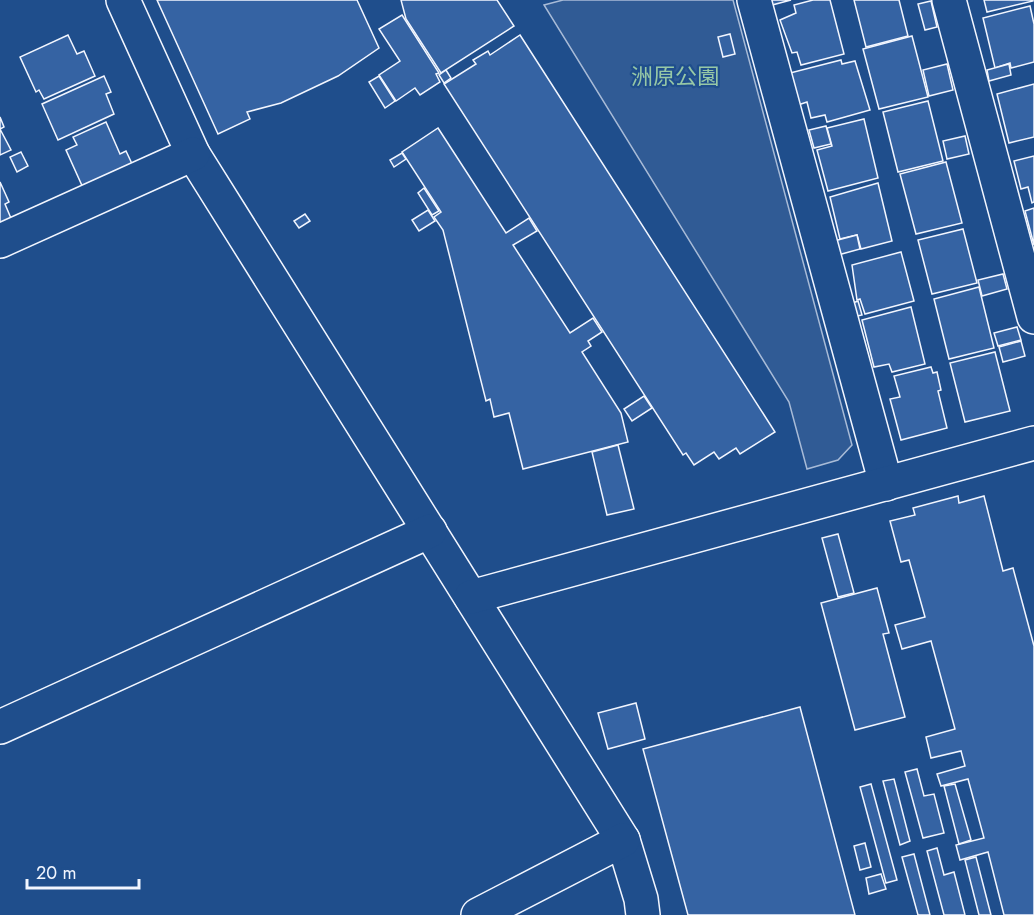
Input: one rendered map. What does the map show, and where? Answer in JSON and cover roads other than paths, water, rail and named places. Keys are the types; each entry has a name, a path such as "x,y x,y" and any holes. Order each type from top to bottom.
{"street":[{"path":"123,0 193,154 623,840 641,899 643,915"},
{"path":"754,0 886,484"},
{"path":"949,0 1034,317"},
{"path":"0,241 193,154"},
{"path":"471,597 1034,443"},
{"path":"0,727 430,531"},
{"path":"478,915 623,840"}],"park label":[{"name":"洲原公園","path":"675,76"}]}
